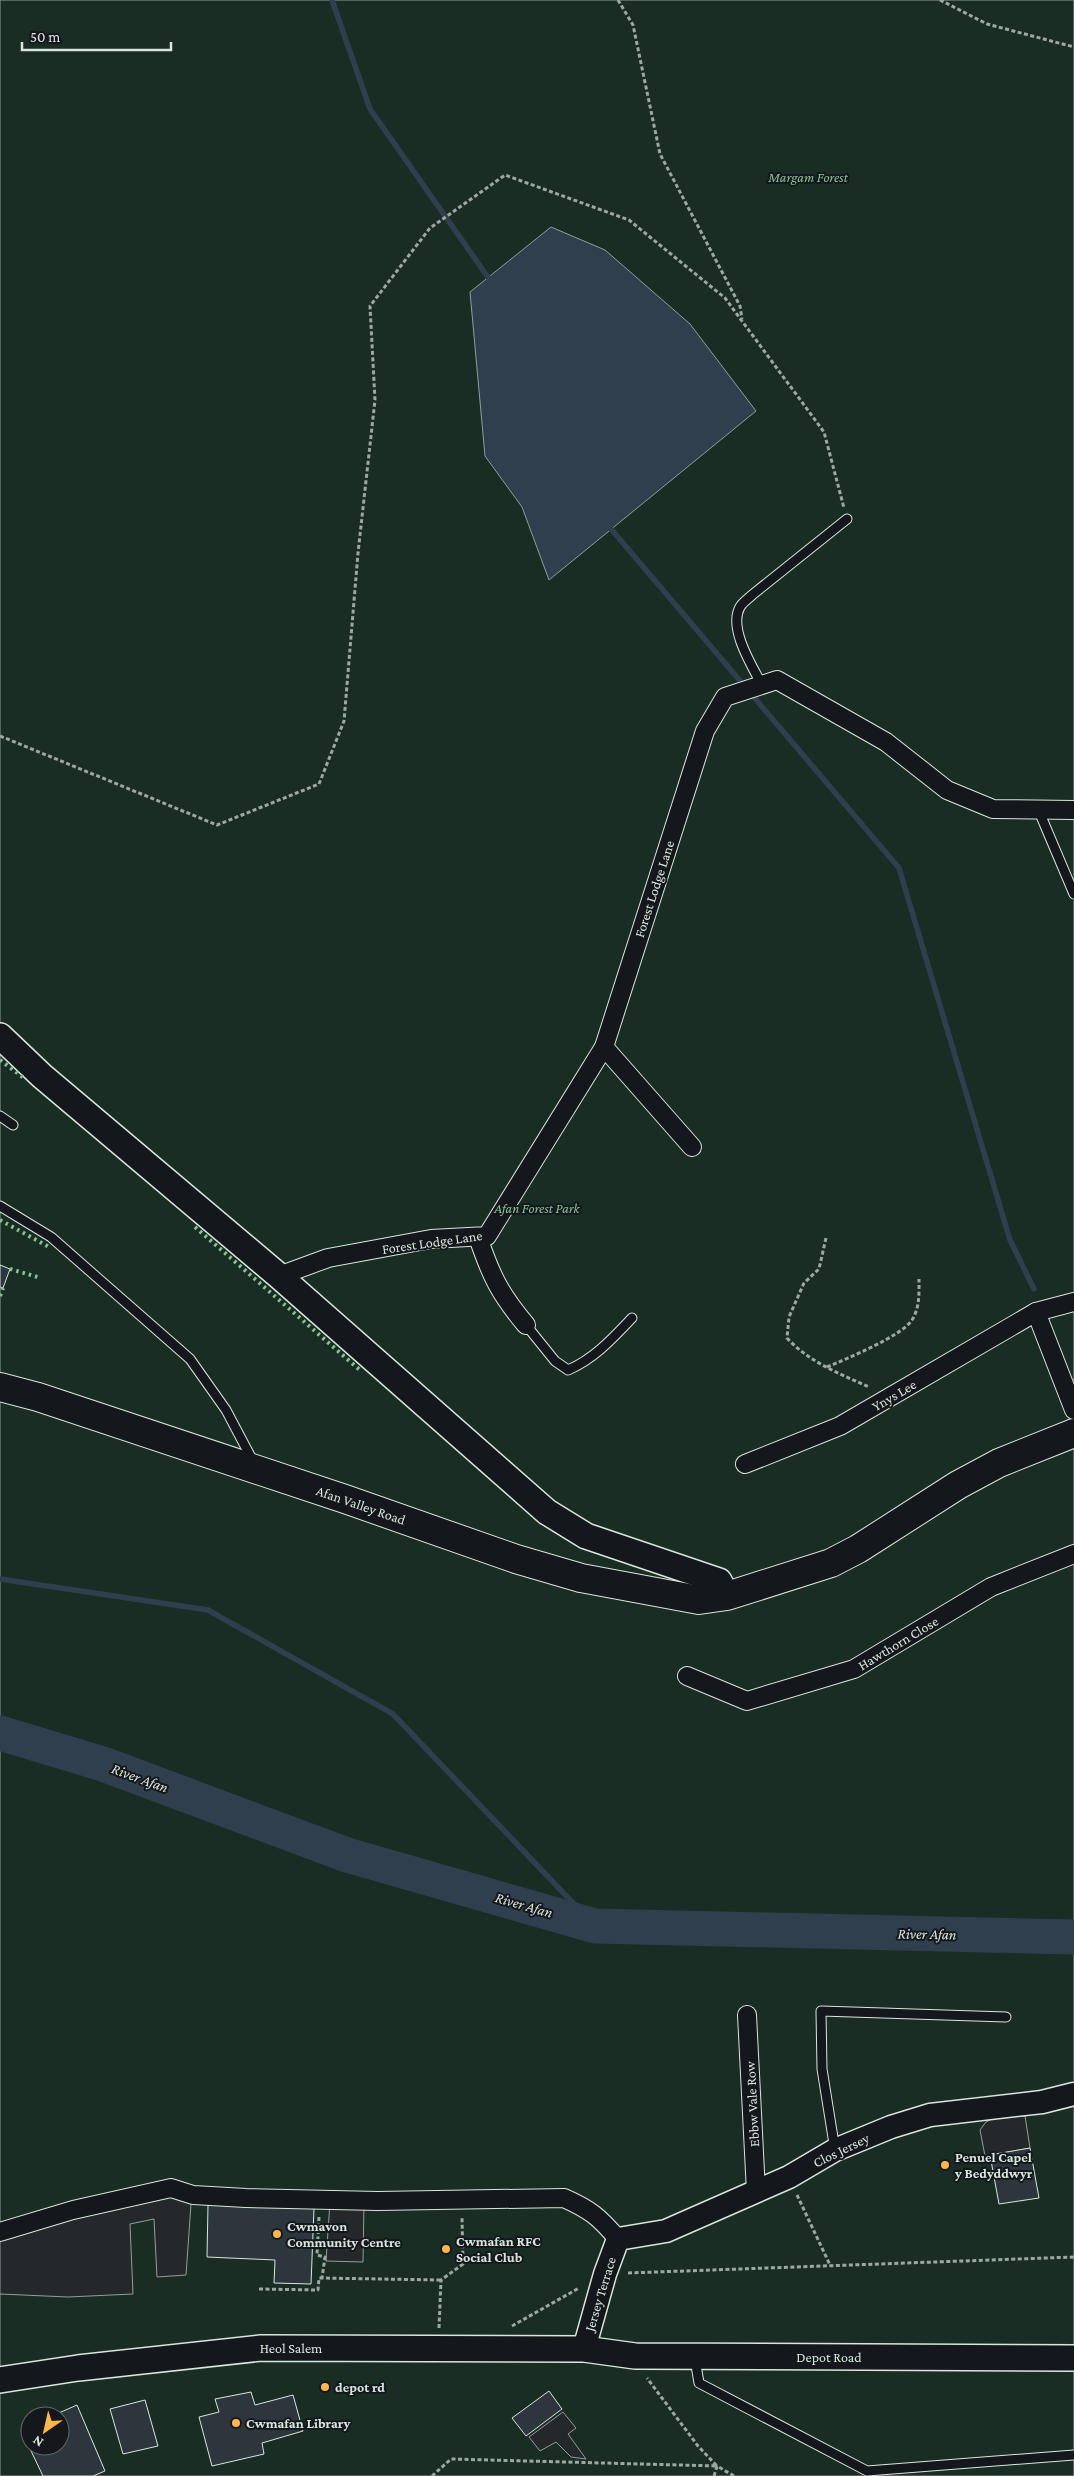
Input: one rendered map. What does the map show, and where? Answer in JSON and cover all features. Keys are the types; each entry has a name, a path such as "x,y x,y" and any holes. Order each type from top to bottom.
{"main road":[{"path":"0,1036 42,1076 279,1276 547,1512 586,1536 719,1580 727,1596"},
{"name":"Afan Valley Road","path":"0,1387 38,1397 516,1559 581,1578 699,1600 727,1596 831,1563 858,1549 958,1485 999,1463 1074,1434"},
{"name":"Heol Salem","path":"0,2380 78,2368 261,2348 584,2349"},
{"name":"Depot Road","path":"584,2349 635,2356 1074,2358"}],"street":[{"path":"751,688 777,680 886,742 947,790 993,809 1074,810"},
{"name":"Forest Lodge Lane","path":"279,1276 328,1258 431,1239 487,1236 604,1047 704,731 725,697 751,688"},
{"path":"604,1047 692,1147"},
{"path":"478,1237 489,1270 503,1298 526,1325"},
{"name":"Ynys Lee","path":"745,1464 840,1426 1036,1312 1074,1302"},
{"path":"1036,1312 1074,1410"},
{"name":"Hawthorn Close","path":"687,1676 747,1701 854,1669 991,1587 1074,1554"},
{"name":"Ebbw Vale Row","path":"747,2015 756,2192"},
{"name":"Clos Jersey","path":"618,2239 666,2231 788,2177 835,2150 891,2127 930,2115 1042,2102 1074,2094"},
{"path":"0,2232 73,2210 171,2188 193,2195 378,2201 462,2198 564,2198 585,2207 600,2217 618,2239"},
{"name":"Jersey Terrace","path":"584,2349 605,2274 618,2239"}],"lane":[{"path":"751,688 737,620 740,607 752,595 847,519"},
{"path":"1038,809 1074,894"},
{"path":"0,1116 13,1126"},
{"path":"0,1206 11,1210 51,1237 190,1359 226,1410 257,1470"},
{"path":"526,1325 555,1361 568,1370 580,1365 602,1348 632,1318"},
{"path":"835,2150 822,2069 821,2011 1006,2017"},
{"path":"694,2356 699,2383 866,2471 1074,2455"}],"path":[{"path":"618,0 632,25 660,154 740,306 742,320"},
{"path":"940,0 987,24 1074,47"},
{"path":"0,736 217,825 319,784 344,722 358,553 375,400 370,306 430,228 505,175 628,220 725,298 824,432 847,519"},
{"path":"826,1238 820,1269 804,1282 789,1317 787,1338 798,1350 827,1367 890,1397"},
{"path":"827,1367 883,1340 911,1322 919,1304 918,1278"},
{"path":"788,2177 830,2265"},
{"path":"259,2289 318,2290 318,2278 441,2280 463,2264 462,2198"},
{"path":"320,2199 317,2255 324,2257 322,2278"},
{"path":"506,2330 605,2274 1074,2258"},
{"path":"438,2348 441,2280"},
{"path":"635,2356 647,2379 698,2446 717,2466 734,2476"},
{"path":"432,2476 451,2459 717,2466"},
{"path":"714,2476 717,2466"}],"green space":[{"name":"Afan Forest Park","path":"0,0 1074,0 1074,2476 0,2476"}],"shaded area":[{"path":"1025,2116 1030,2148 985,2156 980,2130 986,2122 994,2118"},
{"path":"192,2190 186,2275 157,2277 154,2219 130,2224 133,2294 68,2297 0,2294 0,2234"},
{"path":"330,2202 364,2202 363,2262 326,2261"},
{"path":"563,2412 576,2428 568,2434 586,2459 571,2457 556,2442 540,2451 529,2437"}],"water":[{"path":"551,227 605,250 690,324 756,411 549,580 522,507 485,456 470,292"}],"building":[{"path":"0,1265 10,1269 3,1288 0,1287"},
{"path":"1030,2148 1039,2198 999,2204 990,2155"},
{"path":"208,2205 314,2208 311,2284 274,2283 275,2260 207,2257"},
{"path":"549,2391 562,2409 526,2436 512,2418"},
{"path":"251,2392 255,2405 293,2395 303,2431 262,2443 264,2454 212,2466 199,2417 219,2412 215,2399"},
{"path":"145,2400 158,2446 123,2454 110,2409"},
{"path":"77,2405 105,2471 93,2476 43,2476 33,2456 70,2456 70,2408"}],"waterway":[{"path":"332,0 370,109 492,283"},
{"path":"606,523 899,868 1010,1240 1034,1289"},
{"path":"0,1579 208,1610 393,1714 595,1926"},
{"name":"River Afan","path":"0,1733 103,1764 347,1855 595,1926 1074,1937"}],"hedge":[{"path":"0,1060 24,1078"},
{"path":"0,1220 49,1247"},
{"path":"195,1227 361,1371"},
{"path":"10,1269 41,1278"},
{"path":"0,1296 3,1288"}],"place":[{"name":"Penuel Capel y Bedyddwyr","path":"945,2165"},
{"name":"Cwmavon Community Centre","path":"277,2234"},
{"name":"Cwmafan RFC Social Club","path":"446,2249"},
{"name":"depot rd","path":"325,2387"},
{"name":"Cwmafan Library","path":"236,2423"}],"park label":[{"name":"Margam Forest","path":"808,177"}]}
